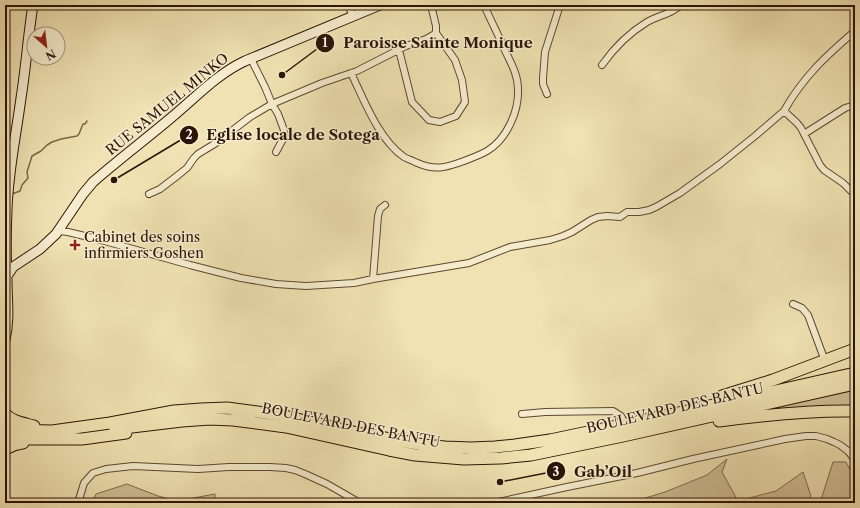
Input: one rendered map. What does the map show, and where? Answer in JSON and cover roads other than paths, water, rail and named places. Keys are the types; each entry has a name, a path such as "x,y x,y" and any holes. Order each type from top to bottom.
{"highway":[{"path":"650,419 672,410 773,380 855,349"},
{"name":"BOULEVARD DES BANTU","path":"51,436 174,411 227,408 280,415 387,439 424,445 471,448 514,445 550,440 650,419 855,373"},
{"name":"BOULEVARD DES BANTU","path":"51,436 69,436 182,421 226,420 286,427 415,455 484,459 553,451 855,384"},
{"path":"5,425 34,426 138,412 194,407 227,408"},
{"path":"623,436 771,414 855,411"},
{"path":"5,414 12,420 34,426"},
{"path":"5,430 51,436"},
{"path":"5,436 51,436"},
{"path":"5,439 51,436"},
{"path":"5,449 51,436"}],"street":[{"path":"5,340 8,326 6,276 7,195 22,98 33,5"},
{"path":"348,5 353,16"},
{"name":"RUE SAMUEL MINKO","path":"6,276 13,267 45,244 58,230 93,182 220,77 234,67 251,59 380,5"},
{"path":"399,50 412,102 429,120 440,122 456,116 465,102 462,80 455,60 436,33 436,26 430,5"},
{"path":"351,73 379,129 391,145 404,157 433,168 449,166 488,151 498,142 514,116 518,98 518,87 515,71 484,5"},
{"path":"547,94 543,84 545,52 560,5"},
{"path":"602,65 608,56 631,33 647,22 672,11 681,5"},
{"path":"58,230 101,240 241,278 276,284 306,286 354,283 469,263 510,247 550,240 563,236 598,217 620,217 626,212 638,212 656,207 720,164 784,111 807,77 823,60 855,31"},
{"path":"149,194 160,189 187,168 198,154 216,143 250,117 272,104 322,83 351,73 436,33"},
{"path":"251,59 278,114 284,130 283,139 276,152"},
{"path":"804,134 845,108 855,105"},
{"path":"784,111 797,123 824,170 843,183 855,195"},
{"path":"373,279 378,216 380,209 385,206"},
{"path":"6,251 12,260 16,261 25,259"},
{"path":"793,304 802,308 808,315 825,361"},
{"path":"522,414 545,412 613,411 621,416 625,424"},
{"path":"494,503 637,473 785,439 806,436 816,436 834,442 844,448 855,460"},
{"path":"78,503 84,483 93,472 106,468 133,466 198,469 229,467 286,468 295,470 327,484 360,503"}],"waterway":[{"path":"12,194 20,191 22,185 28,178 27,172 32,156 52,142 77,136 83,124 87,121"}],"place":[{"name":"Paroisse Sainte Monique","path":"282,75"},
{"name":"Eglise locale de Sotega","path":"114,180"},
{"name":"Cabinet des soins infirmiers Goshen","path":"75,245"},
{"name":"Gab’Oil","path":"500,482"}]}
